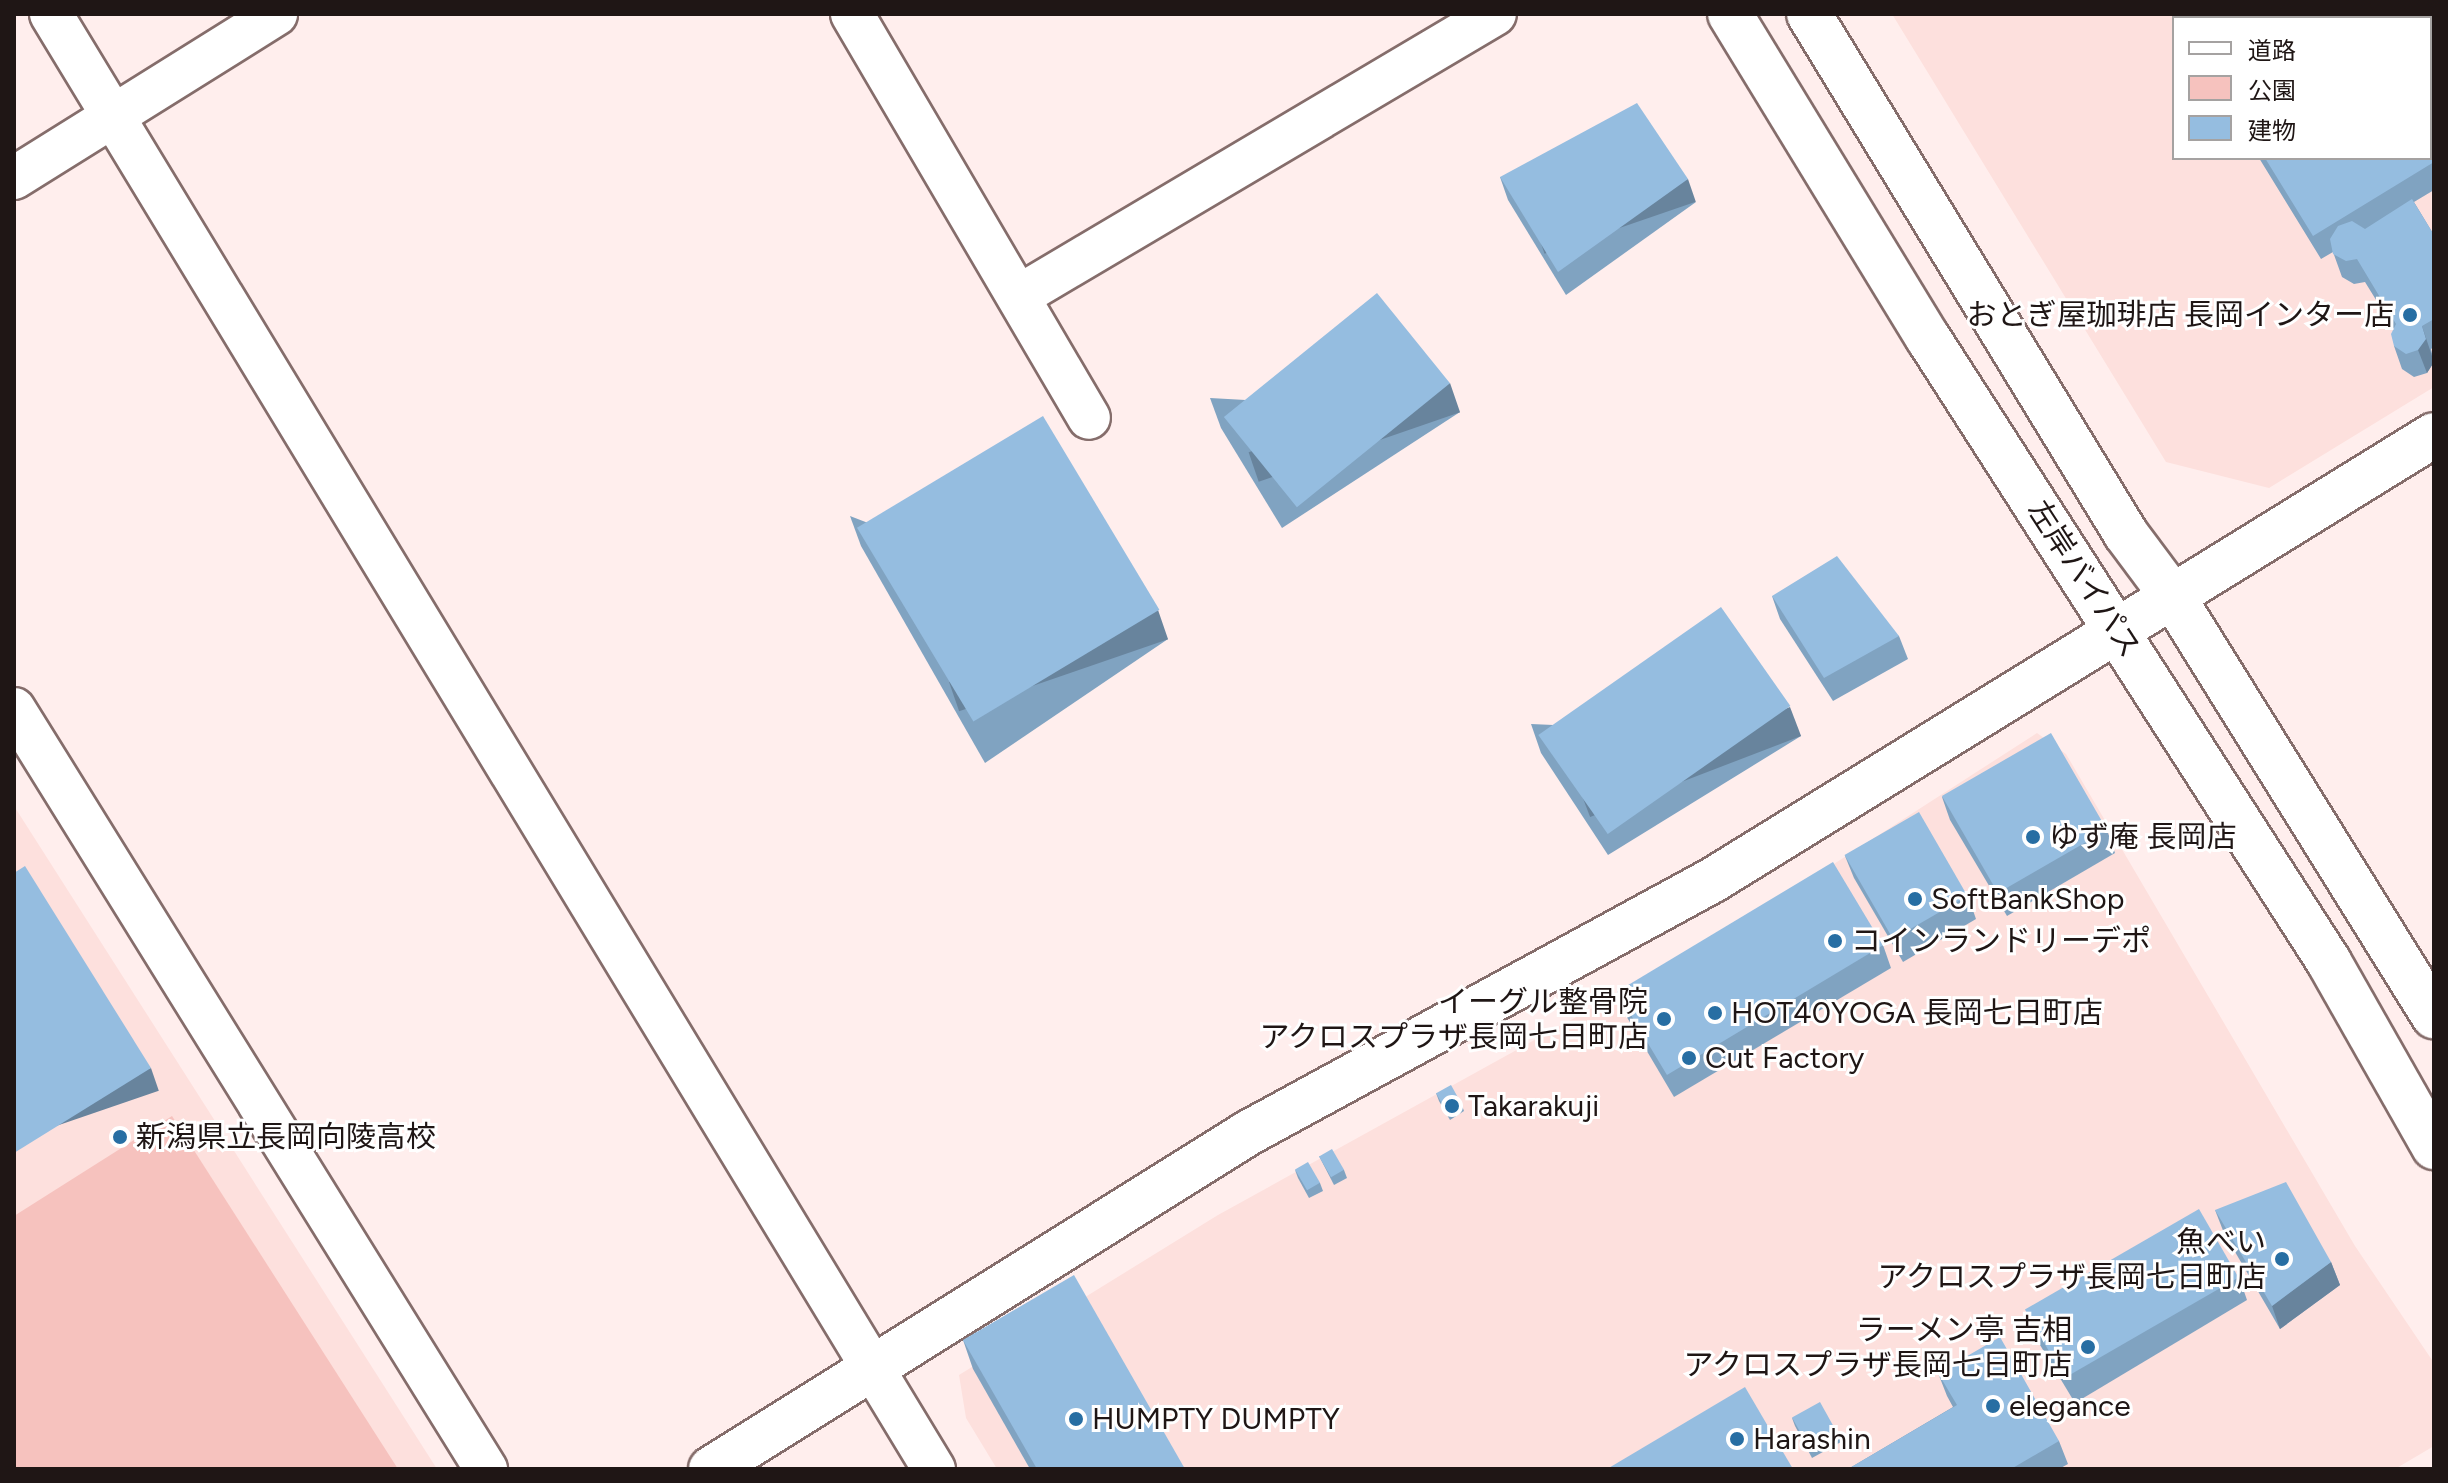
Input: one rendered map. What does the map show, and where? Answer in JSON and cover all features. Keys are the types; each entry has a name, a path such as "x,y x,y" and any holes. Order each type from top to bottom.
{"street":[{"path":"51,14 871,1370 934,1469"},
{"path":"14,178 276,14"},
{"path":"852,14 1089,418"},
{"path":"1019,296 1495,14"},
{"name":"左岸バイパス","path":"1730,14 1928,338 2118,629 2329,962 2434,1147"},
{"name":"左岸バイパス","path":"1809,14 2126,534 2173,597 2434,1016"},
{"path":"711,1469 1248,1133 1713,880 2434,435"},
{"path":"14,709 486,1469"}],"shaded area":[{"path":"1892,14 2400,14 2172,16 2172,160 2431,160 2434,387 2269,488 2166,462"},
{"path":"2037,733 2066,754 2355,1246 2434,1363 2434,1446 2395,1469 997,1469 966,1418 959,1375 1218,1215 1719,938"},
{"name":"新潟県立長岡向陵高校","path":"14,806 437,1469 14,1469"}],"green space":[{"name":"新潟県立長岡向陵高校","path":"172,1116 398,1469 14,1469 14,1216"}],"building":[{"path":"2198,14 2286,14 2286,16"},
{"path":"2324,14 2383,14 2383,16"},
{"path":"2432,94 2434,162 2313,236 2266,160 2432,160"},
{"path":"1637,103 1688,179 1558,272 1500,177"},
{"name":"おとぎ屋珈琲店 長岡インター店","path":"2412,199 2434,235 2434,319 2422,326 2426,339 2418,350 2406,354 2394,346 2391,334 2396,324 2357,259 2346,261 2333,254 2330,239 2338,226 2352,221 2365,229"},
{"path":"1377,293 1450,383 1297,507 1224,417"},
{"path":"1043,416 1159,610 973,721 857,528"},
{"path":"1837,556 1899,636 1824,678 1772,596"},
{"path":"1721,607 1790,706 1608,834 1538,735"},
{"name":"ゆず庵 長岡店","path":"2051,733 2107,830 1998,893 1942,796"},
{"name":"SoftBankShop","path":"1919,812 1968,896 1893,939 1845,855"},
{"path":"1833,862 1883,945 1667,1075 1617,992"},
{"path":"25,866 151,1068 14,1153 14,873"},
{"path":"1451,1085 1461,1103 1446,1112 1436,1093"},
{"path":"1332,1149 1344,1170 1331,1177 1319,1156"},
{"path":"1308,1162 1320,1183 1307,1190 1295,1170"},
{"name":"魚べい アクロスプラザ長岡七日町店","path":"2286,1182 2331,1262 2272,1306 2215,1210"},
{"path":"2199,1209 2238,1277 2064,1378 2025,1310"},
{"name":"HUMPTY DUMPTY","path":"1074,1275 1185,1469 1037,1469 963,1340"},
{"path":"2000,1337 2059,1441 2011,1469 1848,1469 1957,1405 1938,1373"},
{"path":"1745,1387 1793,1469 1607,1469"},
{"path":"1820,1402 1838,1434 1810,1450 1792,1418"}],"place":[{"name":"おとぎ屋珈琲店 長岡インター店","path":"2410,315"},
{"name":"ゆず庵 長岡店","path":"2033,837"},
{"name":"SoftBankShop","path":"1915,899"},
{"name":"コインランドリーデポ","path":"1835,941"},
{"name":"HOT40YOGA 長岡七日町店","path":"1715,1013"},
{"name":"イーグル整骨院 アクロスプラザ長岡七日町店","path":"1664,1019"},
{"name":"Cut Factory","path":"1689,1058"},
{"name":"Takarakuji","path":"1452,1106"},
{"name":"新潟県立長岡向陵高校","path":"120,1137"},
{"name":"魚べい アクロスプラザ長岡七日町店","path":"2282,1259"},
{"name":"ラーメン亭 吉相 アクロスプラザ長岡七日町店","path":"2088,1347"},
{"name":"elegance","path":"1993,1406"},
{"name":"HUMPTY DUMPTY","path":"1076,1419"},
{"name":"Harashin","path":"1737,1439"}]}
